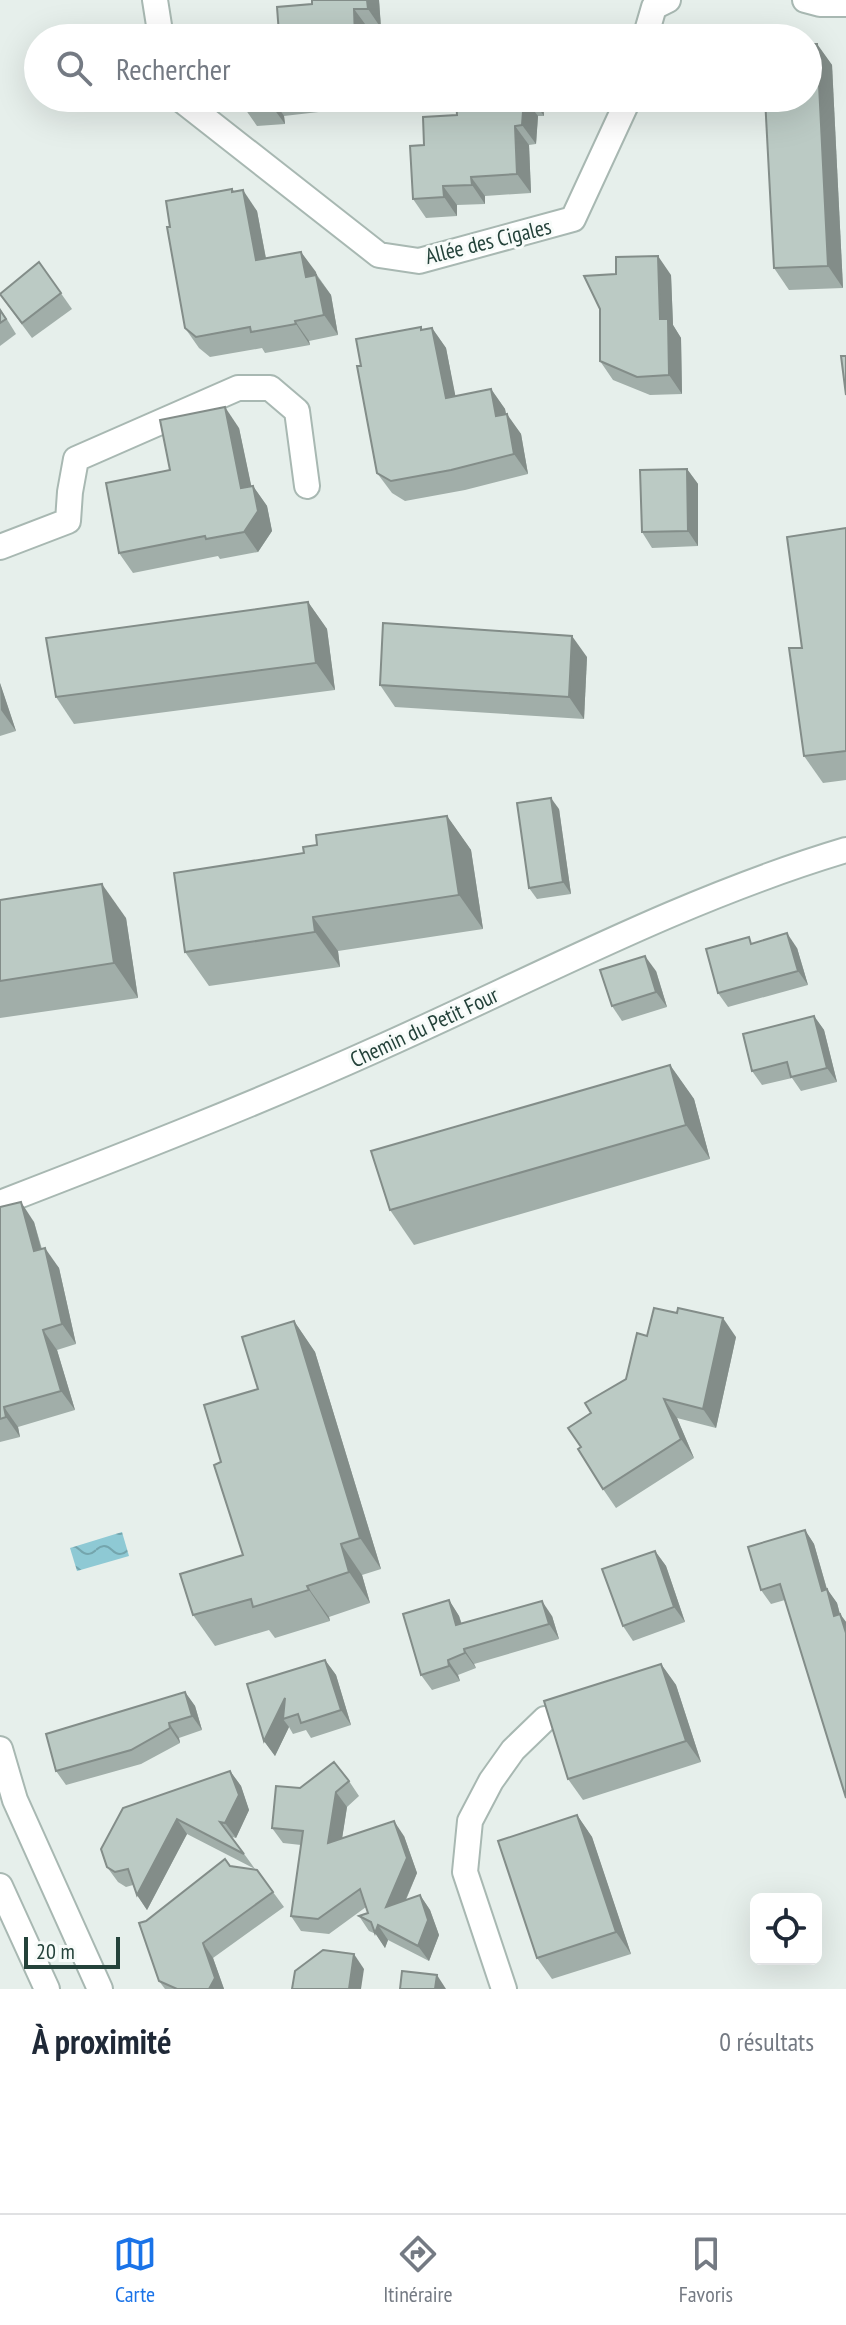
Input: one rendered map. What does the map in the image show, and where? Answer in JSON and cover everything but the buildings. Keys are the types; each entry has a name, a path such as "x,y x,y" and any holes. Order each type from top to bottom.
{"street":[{"path":"155,0 159,24"},
{"path":"649,24 654,7 668,0"},
{"path":"805,0 820,4 846,4"},
{"name":"Allée des Cigales","path":"197,112 379,255 419,261 573,219 623,112"},
{"path":"0,547 68,521 76,459 238,388 270,388 297,411 307,486"},
{"name":"Chemin du Petit Four","path":"0,1203 224,1116 677,910 846,850"},
{"path":"504,1989 465,1872 470,1821 491,1781 513,1750 545,1719"},
{"path":"0,1749 15,1800 100,1989"},
{"path":"0,1886 47,1989"}],"water":[{"path":"122,1532 129,1556 77,1571 70,1548"}]}
